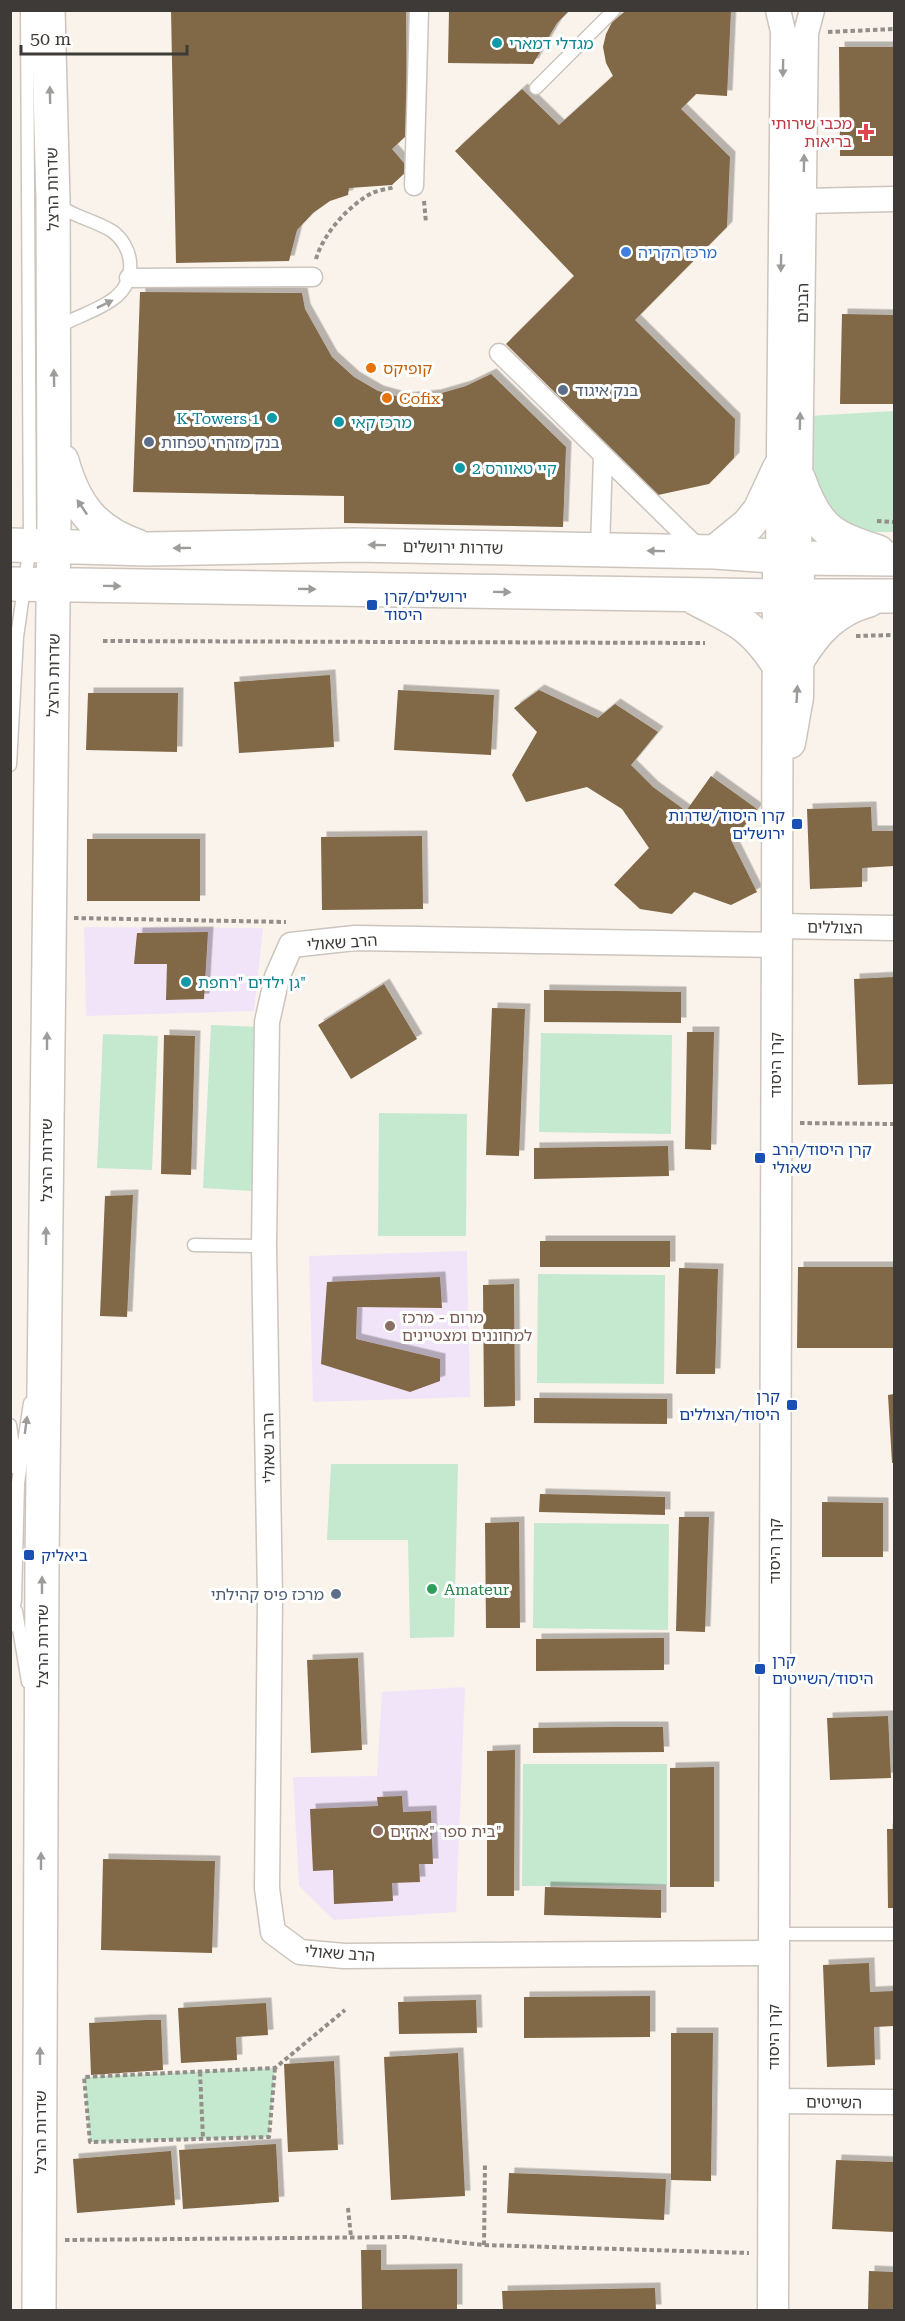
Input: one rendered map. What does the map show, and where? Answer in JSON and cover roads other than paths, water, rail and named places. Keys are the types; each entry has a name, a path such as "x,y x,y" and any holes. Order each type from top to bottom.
{"main road":[{"name":"שדרות הרצל","path":"39,2310 48,962 31,546 54,436 52,154 48,10"},
{"path":"54,436 68,483 86,515 112,534 147,549"},
{"path":"708,552 748,525 789,474 817,520 831,533 852,544 894,558"},
{"name":"שדרות ירושלים","path":"31,546 147,549 354,545 894,558"},
{"path":"33,586 788,596 890,595"},
{"path":"688,594 744,624 787,660 824,623 843,609 890,595"}],"street":[{"path":"414,186 419,10"},
{"name":"הבנים","path":"778,10 783,32 788,557"},
{"name":"הבנים","path":"789,474 803,201 809,22"},
{"path":"803,201 894,199"},
{"path":"129,278 313,277"},
{"path":"499,353 603,455 708,552"},
{"path":"600,550 603,455"},
{"name":"קרן היסוד","path":"773,2310 776,792 787,660 788,557"},
{"name":"הצוללים","path":"775,935 894,928"},
{"name":"הרב שאולי","path":"773,1944 344,1956 300,1952 273,1932 267,1888 270,1598 264,1246 267,1022 277,977 291,945 355,938 775,935"},
{"name":"השייטים","path":"773,2101 894,2102"}],"lane":[{"path":"27,10 31,546"},
{"path":"536,88 614,10"},
{"path":"29,357 52,154"},
{"path":"52,201 70,213 113,232 129,255 130,268 129,278 120,294 110,303 53,330"},
{"path":"10,765 17,637 33,586"},
{"path":"38,770 48,962"},
{"path":"194,1245 264,1246"},
{"path":"10,1626 15,1600 18,1483 45,1295"},
{"path":"10,1425 18,1483"},
{"path":"15,1600 41,1770"},
{"path":"773,1944 894,1934"},
{"path":"31,2310 40,2241"}],"place":[{"name":"מגדלי דמארי","path":"497,43"},
{"name":"מכבי שירותי בריאות","path":"866,132"},
{"name":"מרכז הקריה","path":"626,252"},
{"name":"קופיקס","path":"371,368"},
{"name":"בנק איגוד","path":"563,390"},
{"name":"Cofix","path":"387,398"},
{"name":"K Towers 1","path":"272,418"},
{"name":"מרכז קאי","path":"339,422"},
{"name":"בנק מזרחי טפחות","path":"149,442"},
{"name":"קיי טאוורס 2","path":"460,468"},
{"name":"ירושלים/קרן היסוד","path":"372,605"},
{"name":"קרן היסוד/שדרות ירושלים","path":"797,824"},
{"name":"גן ילדים \"רחפת\"","path":"186,982"},
{"name":"קרן היסוד/הרב שאולי","path":"760,1158"},
{"name":"מרום - מרכז למחוננים ומצטיינים","path":"390,1326"},
{"name":"קרן היסוד/הצוללים","path":"792,1405"},
{"name":"ביאליק","path":"29,1555"},
{"name":"Amateur","path":"432,1589"},
{"name":"מרכז פיס קהילתי","path":"336,1594"},
{"name":"קרן היסוד/השייטים","path":"760,1669"},
{"name":"בית ספר \"ארזים\"","path":"378,1831"}]}
